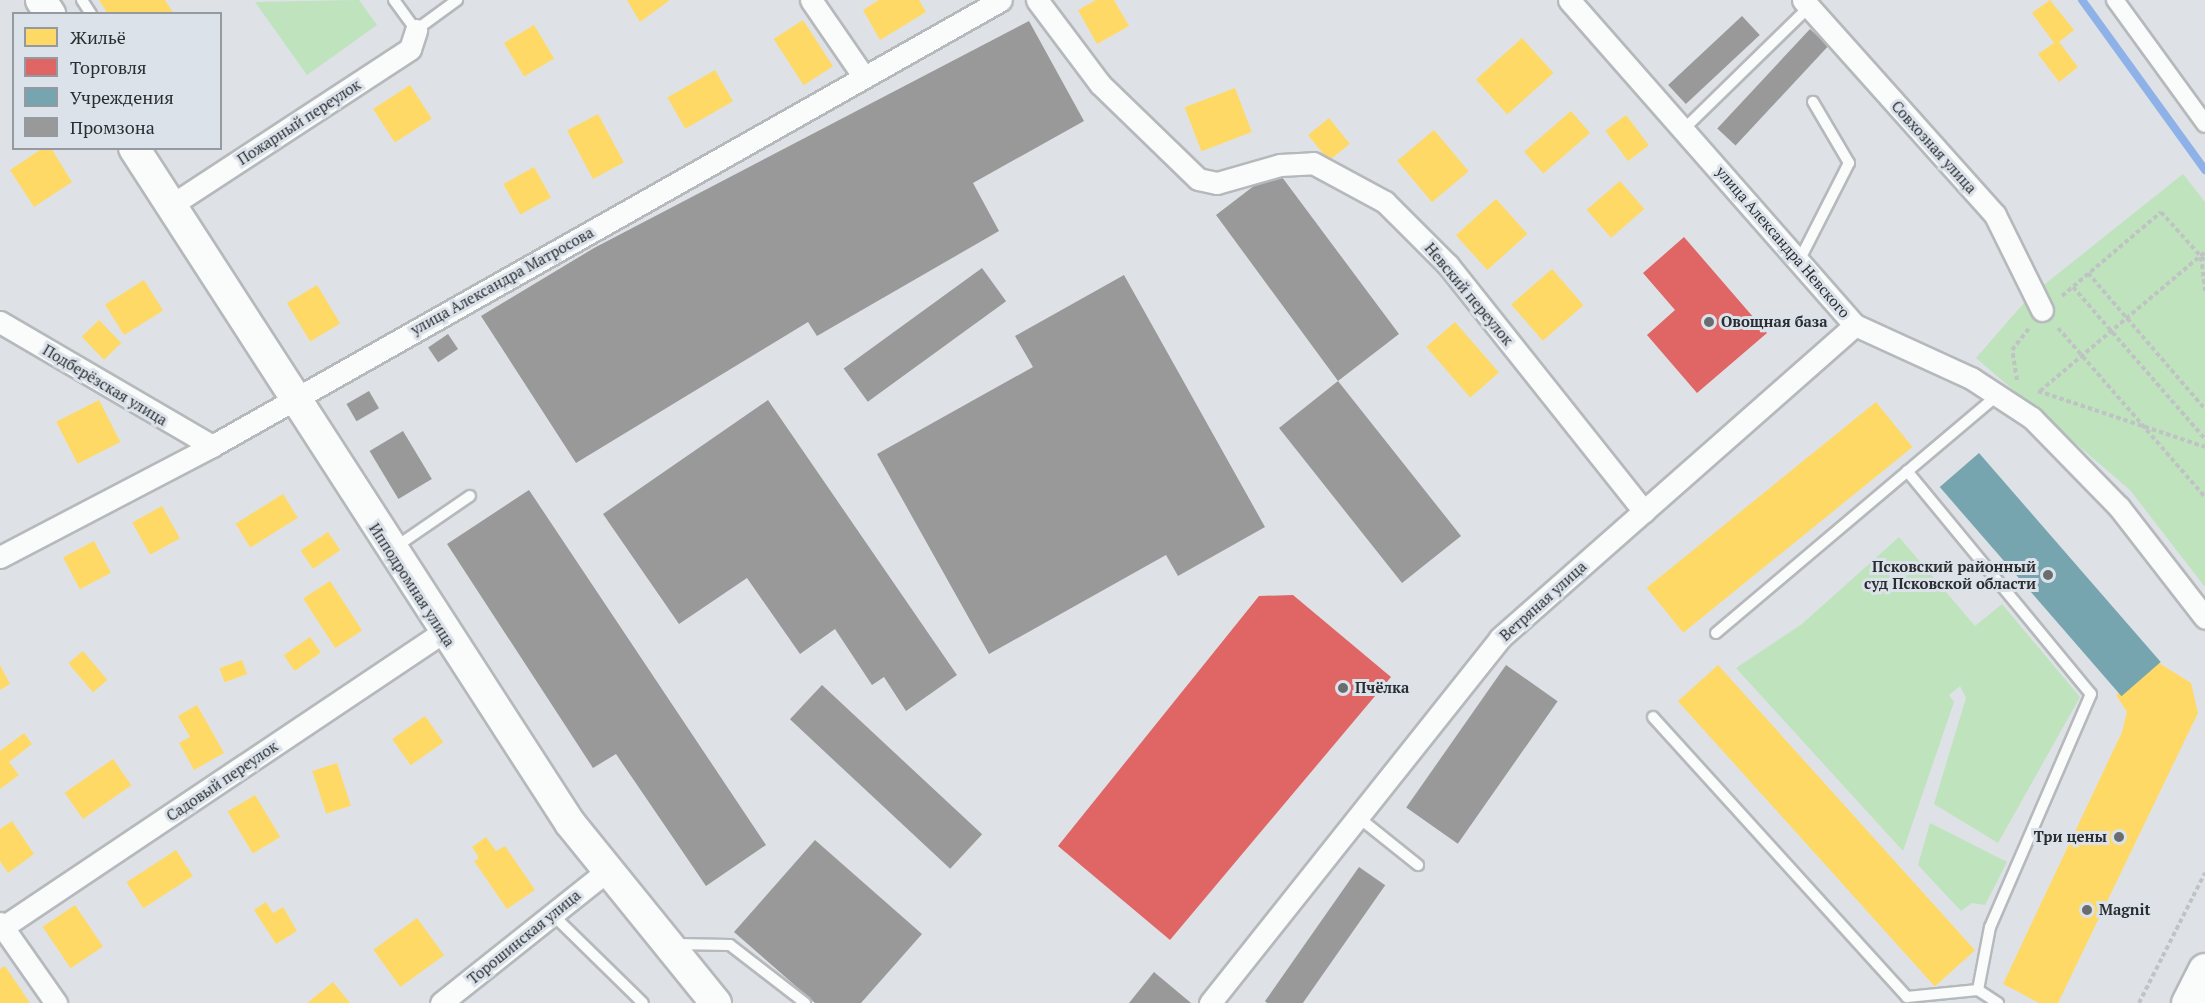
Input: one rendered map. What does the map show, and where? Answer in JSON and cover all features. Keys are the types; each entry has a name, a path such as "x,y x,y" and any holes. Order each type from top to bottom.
{"main road":[{"name":"Ипподромная улица","path":"135,150 443,633 607,871 664,943 716,1003"},
{"path":"2188,1003 2205,970"}],"street":[{"path":"811,0 864,77"},
{"name":"улица Александра Матросова","path":"0,557 212,446 1000,0"},
{"name":"Невский переулок","path":"1037,0 1100,84 1198,179 1217,183 1280,165 1313,163 1385,202 1448,265 1644,511"},
{"name":"улица Александра Невского","path":"1569,0 1685,128 1855,326 1998,396 2032,418 2081,465 2205,618"},
{"path":"2115,0 2205,124"},
{"name":"Совхозная улица","path":"1806,4 1995,215 2042,310"},
{"name":"Пожарный переулок","path":"170,206 410,50 416,30"},
{"name":"Подберёзская улица","path":"0,322 212,446"},
{"name":"Ветряная улица","path":"1210,1003 1500,638 1855,326"},
{"name":"Садовый переулок","path":"1,926 443,633"},
{"name":"Торошинская улица","path":"441,1003 607,871"},
{"path":"1,926 56,1003"}],"lane":[{"path":"394,0 416,30 457,0"},
{"path":"1685,128 1806,4"},
{"path":"1799,261 1849,163 1813,102"},
{"path":"1716,633 1998,396"},
{"path":"1907,471 2091,694 1990,927 1978,990"},
{"path":"390,551 470,495"},
{"path":"1653,717 1907,1000 1978,990 1998,1003"},
{"path":"1358,817 1418,865"},
{"path":"552,914 643,1003"},
{"path":"664,943 730,945 805,1003"}],"path":[{"path":"2018,384 2012,350 2042,310 2073,287 2161,212 2203,254 2205,261"},
{"path":"2203,254 2205,292"},
{"path":"2040,391 2203,254"},
{"path":"2088,273 2205,409"},
{"path":"2073,287 2205,439"},
{"path":"2042,310 2205,497"},
{"path":"1998,396 2018,384 2205,447"},
{"path":"2139,1003 2205,873"}],"green space":[{"path":"359,0 377,25 307,75 255,2"},
{"path":"2183,174 2205,202 2205,587 2130,490 1976,358 2030,296"},
{"path":"1899,537 1975,626 2002,604 2080,697 1998,843 1934,804 1966,698 1960,686 1949,695 1954,702 1903,851 1736,668 1802,624"},
{"path":"1930,823 2007,862 1985,905 1972,903 1961,911 1918,865"}],"building: Жильё":[{"path":"99,0 165,0 173,12 107,12"},
{"path":"627,0 670,0 640,22"},
{"path":"879,0 919,0 926,12 880,40 863,10"},
{"path":"1096,0 1114,0 1129,26 1097,44 1078,10"},
{"path":"2050,0 2074,30 2059,42 2078,67 2059,82 2038,54 2054,43 2032,13"},
{"path":"803,20 833,66 804,85 774,39"},
{"path":"534,25 554,58 524,76 504,43"},
{"path":"1522,38 1553,73 1507,114 1476,79"},
{"path":"715,70 733,101 685,129 667,98"},
{"path":"410,85 432,119 395,143 373,109"},
{"path":"1235,88 1252,132 1201,151 1185,107"},
{"path":"1571,111 1590,133 1543,174 1524,152"},
{"path":"598,114 624,163 593,179 567,130"},
{"path":"1626,115 1649,145 1628,161 1605,131"},
{"path":"1329,118 1350,144 1329,161 1308,135"},
{"path":"1434,130 1469,171 1432,202 1397,161"},
{"path":"40,150 52,150 72,182 34,207 10,170"},
{"path":"534,167 551,198 520,215 503,184"},
{"path":"1620,181 1644,209 1611,238 1587,210"},
{"path":"1496,199 1527,234 1487,270 1456,235"},
{"path":"1552,269 1583,305 1543,341 1511,304"},
{"path":"144,280 163,311 124,335 105,304"},
{"path":"317,285 340,324 310,342 287,303"},
{"path":"99,320 121,343 104,360 82,337"},
{"path":"1455,322 1499,373 1470,397 1426,347"},
{"path":"99,400 120,442 78,464 56,422"},
{"path":"1876,402 1913,447 1683,633 1647,588"},
{"path":"283,494 298,518 250,547 236,524"},
{"path":"162,506 180,538 150,555 132,522"},
{"path":"328,532 340,550 313,569 301,550"},
{"path":"94,541 111,573 80,589 63,557"},
{"path":"330,581 362,630 335,648 303,598"},
{"path":"310,637 321,653 295,671 284,655"},
{"path":"83,651 107,680 93,692 68,663"},
{"path":"242,660 247,674 225,682 219,668"},
{"path":"2159,663 2191,683 2198,713 2058,1003 2039,1003 2003,984 2122,732 2127,712 2116,695"},
{"path":"0,665 10,684 0,690"},
{"path":"1718,665 1975,950 1935,987 1678,701"},
{"path":"197,705 224,753 194,770 179,743 190,737 178,716"},
{"path":"425,716 443,742 411,765 392,739"},
{"path":"24,733 32,744 9,762 19,775 0,789 0,751"},
{"path":"113,759 131,785 83,819 65,793"},
{"path":"337,763 351,806 326,814 312,771"},
{"path":"255,795 280,837 253,853 228,811"},
{"path":"12,821 34,854 8,873 0,861 0,829"},
{"path":"486,837 496,851 505,846 535,890 507,909 474,861 479,858 472,847"},
{"path":"176,850 193,876 143,908 127,882"},
{"path":"266,902 273,913 283,907 297,931 276,944 254,910"},
{"path":"75,905 103,946 71,968 43,927"},
{"path":"417,918 444,955 400,987 373,950"},
{"path":"5,966 30,1003 0,1003 0,969"},
{"path":"333,982 350,1003 307,1003"}],"building: Торговля":[{"name":"Овощная база","path":"1684,237 1767,333 1697,393 1647,335 1675,310 1643,273"},
{"path":"1293,595 1391,677 1170,940 1058,846 1259,596"}],"building: Учреждения":[{"name":"Псковский районный суд Псковской области","path":"1979,453 2161,662 2121,696 1940,487"}],"building: Промзона":[{"path":"1742,16 1760,35 1686,104 1668,85"},
{"path":"1029,21 1084,121 973,183 999,231 817,336 808,322 576,463 481,316 594,248"},
{"path":"1810,29 1828,46 1736,146 1717,128"},
{"path":"1276,169 1399,334 1338,381 1216,215"},
{"path":"982,268 1006,301 868,402 844,369"},
{"path":"1124,275 1265,527 1178,576 1166,555 989,654 877,454 1033,367 1015,336"},
{"path":"448,334 458,349 438,362 428,347"},
{"path":"1338,381 1461,536 1402,583 1279,428"},
{"path":"369,391 379,408 356,421 346,404"},
{"path":"768,400 957,675 906,711 884,677 872,685 835,629 800,654 747,578 679,624 603,514"},
{"path":"403,431 432,479 398,499 370,451"},
{"path":"529,490 766,845 706,886 616,754 593,768 447,544"},
{"path":"1506,665 1558,701 1458,844 1406,808"},
{"path":"822,685 982,834 950,869 790,719"},
{"path":"815,840 922,934 861,1003 815,1003 734,932"},
{"path":"1359,867 1385,885 1303,1003 1265,1001"},
{"path":"1154,972 1191,1003 1129,1003"}],"waterway":[{"path":"2082,0 2205,170"}],"place":[{"name":"Овощная база","path":"1709,322"},
{"name":"Псковский районный суд Псковской области","path":"2048,575"},
{"name":"Пчёлка","path":"1343,688"},
{"name":"Три цены","path":"2119,837"},
{"name":"Magnit","path":"2087,910"}]}
